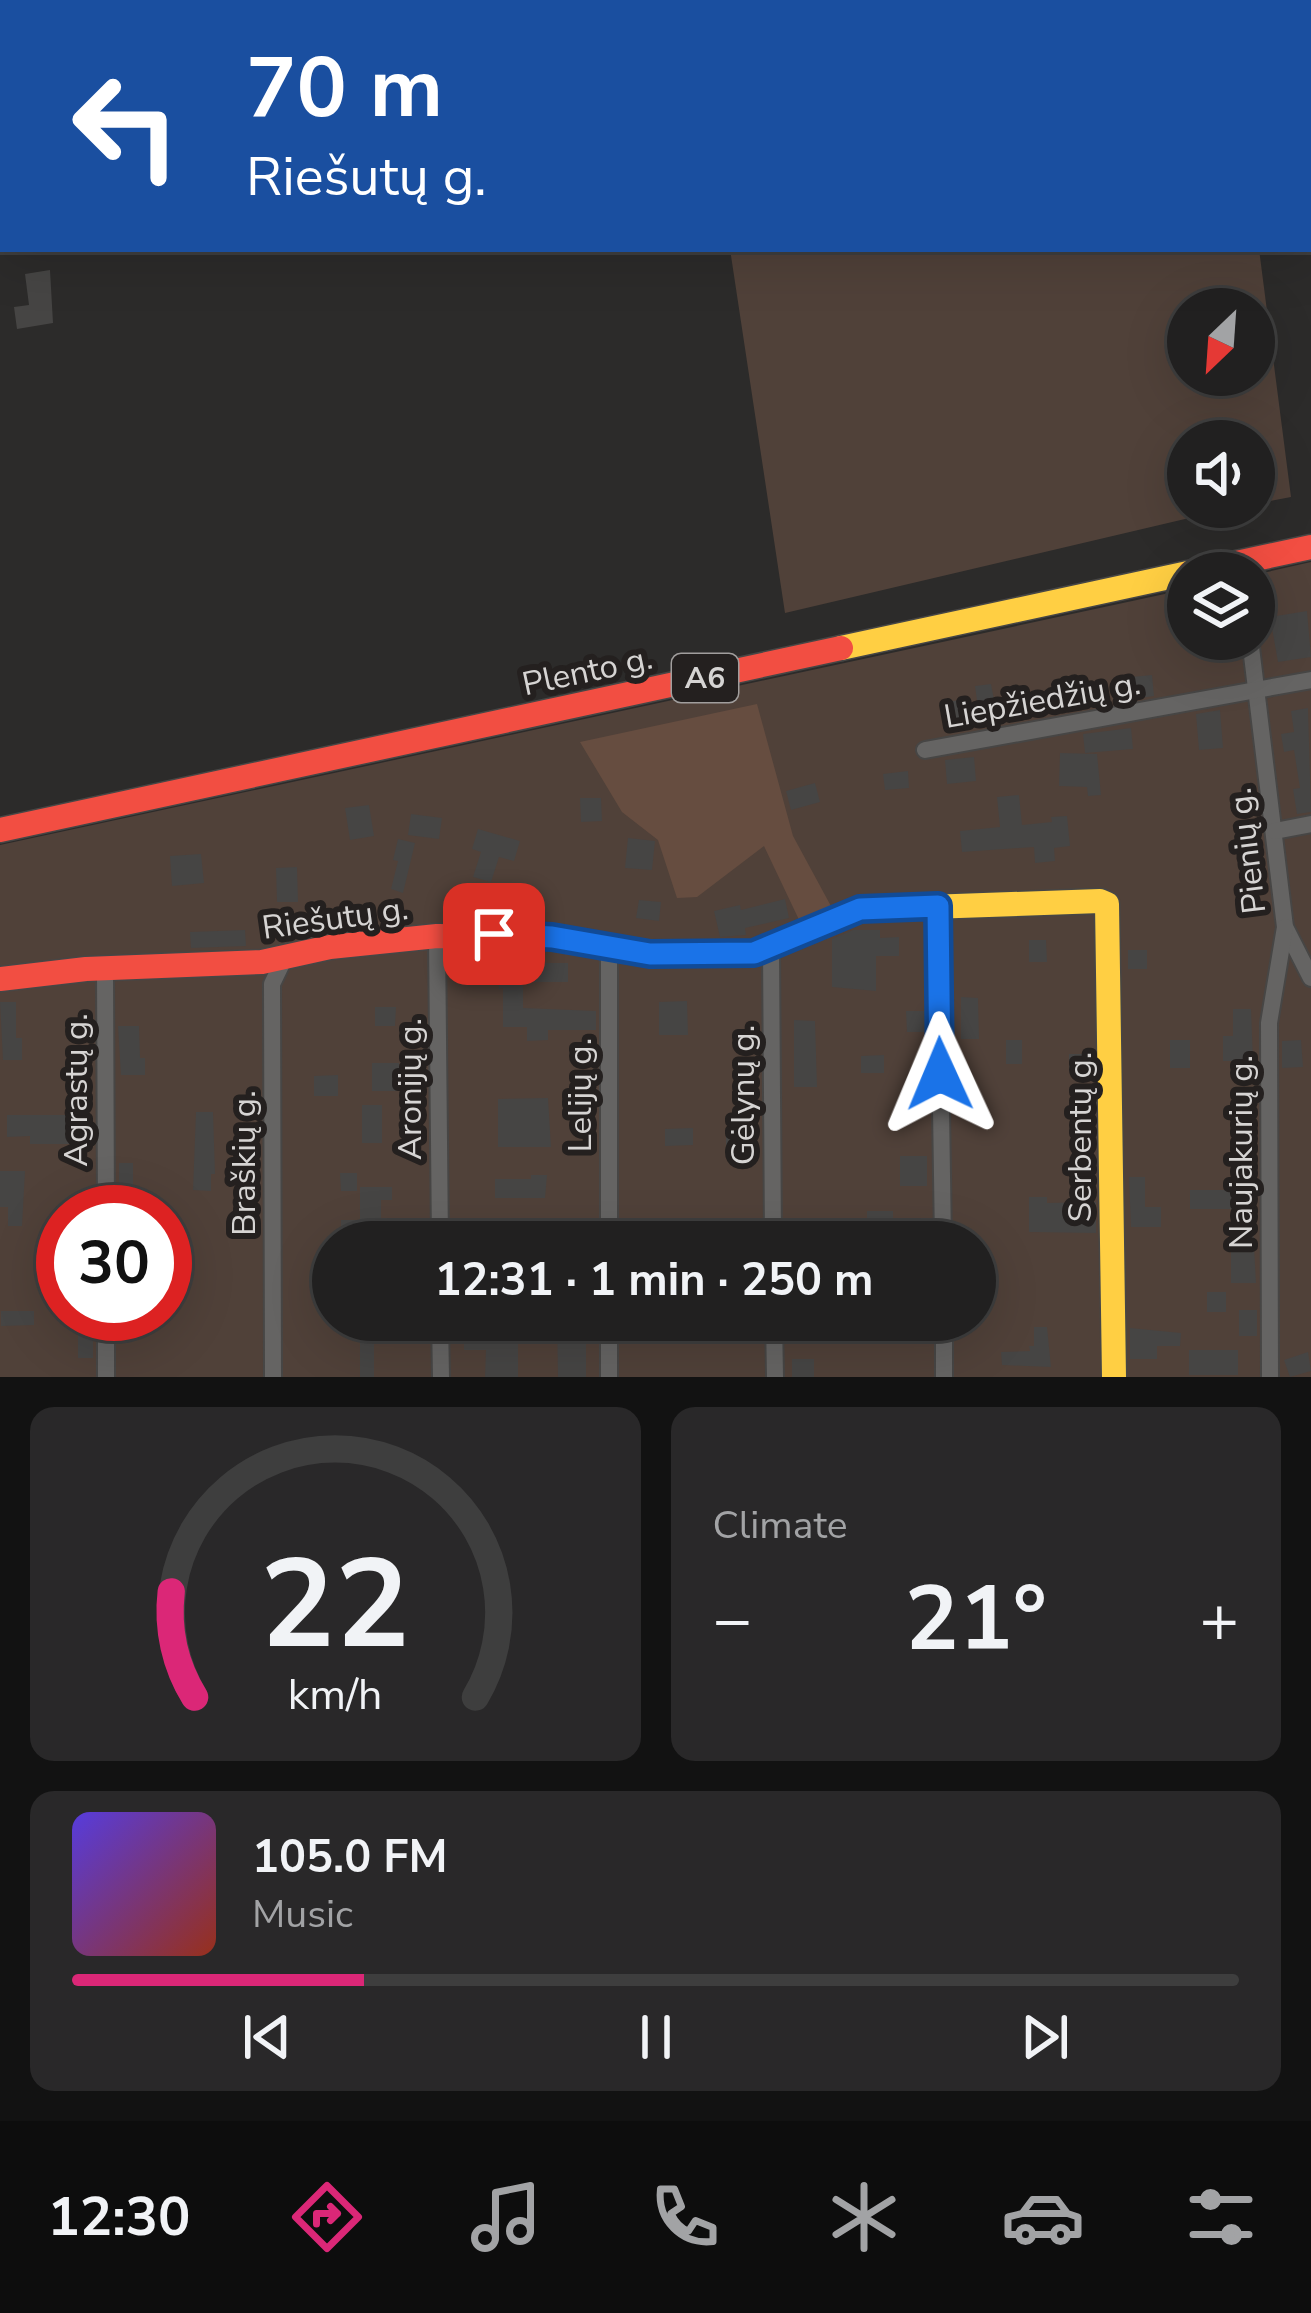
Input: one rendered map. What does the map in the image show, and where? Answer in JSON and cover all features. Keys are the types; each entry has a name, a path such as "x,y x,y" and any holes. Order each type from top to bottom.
{"main road":[{"name":"Plento g.","path":"1275,558 1311,547"},
{"name":"Plento g.","path":"0,830 1167,578"},
{"name":"Riešutų g.","path":"0,980 105,968 262,962 287,954 437,936 552,937 609,948 754,953 860,909 1100,901"},
{"name":"Serbentų g.","path":"1100,901 1107,904 1110,920 1114,1377"}],"street":[{"name":"Pienių g.","path":"1253,660 1286,927 1310,974"},
{"name":"Liepžiedžių g.","path":"925,750 1311,680"},
{"path":"1275,831 1311,824"},
{"path":"938,906 943,1221"},
{"name":"Naujakurių g.","path":"1270,1377 1269,1023 1286,927"},
{"name":"Aronijų g.","path":"437,936 440,1221"},
{"name":"Gėlynų g.","path":"771,947 773,1221"},
{"name":"Lelijų g.","path":"609,948 609,1221"},
{"name":"Braškių g.","path":"273,1377 272,984 287,954"},
{"name":"Agrastų g.","path":"105,968 106,1185"},
{"path":"106,1341 106,1377"},
{"path":"440,1341 441,1377"},
{"path":"609,1341 609,1377"},
{"path":"774,1341 775,1377"},
{"path":"944,1341 944,1377"}],"shaded area":[{"path":"730,252 1259,252 1264,288 1167,288 1167,396 1275,396 1275,373 1291,497 1275,500 1275,420 1167,420 1167,523 785,613"},
{"path":"1311,562 1311,1377 0,1377 0,845 1167,594 1167,660 1275,660 1275,570"},
{"path":"757,704 793,836 832,908 802,926 764,846 697,897 677,898 658,840 622,812 580,742"}],"building":[{"path":"50,270 53,323 17,329 14,307 29,305 25,274"},
{"path":"1307,611 1311,657 1278,662 1275,616"},
{"path":"1152,675 1154,696 1133,699 1131,677"},
{"path":"1072,680 1075,708 1054,711 1052,682"},
{"path":"991,684 995,705 978,708 975,686"},
{"path":"964,699 969,729 949,732 944,703"},
{"path":"1308,708 1311,812 1297,814 1293,789 1300,788 1294,750 1284,752 1281,734 1294,732 1291,711"},
{"path":"1220,710 1223,748 1199,750 1196,714"},
{"path":"1131,728 1133,749 1085,753 1083,734"},
{"path":"1060,753 1097,754 1101,795 1088,796 1087,787 1059,786"},
{"path":"974,757 976,781 947,784 945,760"},
{"path":"908,771 909,788 885,790 883,774"},
{"path":"815,783 820,802 791,810 786,791"},
{"path":"1019,795 1022,825 1067,816 1070,846 1054,848 1055,861 1035,863 1034,847 962,852 960,831 1000,827 997,797"},
{"path":"580,798 601,798 602,821 581,822"},
{"path":"369,805 374,836 350,840 345,808"},
{"path":"411,814 442,818 439,839 408,835"},
{"path":"478,829 520,841 514,861 499,857 491,882 473,877 481,852 472,849"},
{"path":"628,838 655,841 652,870 625,868"},
{"path":"398,839 415,843 403,893 391,889"},
{"path":"201,854 204,883 172,886 170,856"},
{"path":"297,867 298,902 277,902 276,868"},
{"path":"785,899 789,918 745,928 746,935 720,937 714,911"},
{"path":"639,900 661,902 659,921 636,918"},
{"path":"349,907 353,928 326,931 322,912"},
{"path":"245,930 246,946 191,948 190,932"},
{"path":"853,930 880,930 880,938 899,937 899,956 876,956 876,991 832,987 832,939"},
{"path":"1029,940 1046,940 1047,962 1029,962"},
{"path":"1128,950 1147,950 1147,969 1128,969"},
{"path":"514,963 568,963 568,982 523,982 523,1008 596,1011 596,1030 548,1030 548,1040 527,1041 527,1027 503,1027 499,974 514,975"},
{"path":"961,997 978,998 979,1039 961,1039"},
{"path":"687,1001 688,1035 659,1035 659,1002"},
{"path":"0,1002 16,1002 16,1038 22,1038 22,1060 3,1060"},
{"path":"375,1007 396,1007 395,1026 375,1026"},
{"path":"1233,1009 1251,1009 1253,1061 1223,1061 1223,1036 1233,1036"},
{"path":"906,1011 927,1011 927,1032 907,1032"},
{"path":"794,1020 815,1021 817,1087 794,1087"},
{"path":"118,1026 139,1026 145,1075 121,1075"},
{"path":"1006,1040 1022,1040 1022,1064 1006,1064"},
{"path":"1170,1040 1190,1040 1190,1068 1170,1068"},
{"path":"1301,1040 1303,1067 1282,1068 1282,1041"},
{"path":"1069,1054 1090,1054 1090,1071 1069,1072"},
{"path":"884,1055 884,1073 861,1073 861,1056"},
{"path":"372,1063 399,1063 399,1091 372,1091"},
{"path":"338,1075 338,1096 314,1096 314,1076"},
{"path":"548,1098 551,1147 498,1147 498,1099"},
{"path":"362,1105 382,1105 382,1143 362,1143"},
{"path":"196,1112 213,1112 211,1191 193,1190"},
{"path":"7,1115 72,1115 72,1144 30,1144 30,1136 7,1137"},
{"path":"1073,1116 1095,1116 1095,1135 1073,1135"},
{"path":"693,1128 693,1145 665,1146 665,1129"},
{"path":"726,1129 745,1129 745,1145 726,1145"},
{"path":"900,1156 927,1156 927,1186 900,1186"},
{"path":"1232,1156 1249,1156 1256,1283 1231,1283 1231,1209 1190,1209 1190,1190 1232,1190"},
{"path":"119,1163 133,1163 133,1185 119,1185"},
{"path":"0,1171 25,1171 22,1226 8,1226 8,1207 0,1207"},
{"path":"340,1173 357,1173 357,1191 341,1191"},
{"path":"531,1175 547,1175 545,1198 495,1198 495,1179 531,1179"},
{"path":"1129,1177 1145,1177 1145,1207 1161,1207 1161,1227 1131,1227"},
{"path":"360,1187 392,1187 392,1200 381,1200 381,1221 341,1221 360,1220"},
{"path":"1029,1197 1047,1197 1047,1203 1096,1202 1096,1233 1029,1232"},
{"path":"867,1211 893,1211 893,1221 867,1221"},
{"path":"1207,1292 1226,1292 1226,1312 1207,1312"},
{"path":"1239,1310 1257,1310 1257,1336 1239,1336"},
{"path":"1,1311 34,1311 34,1325 1,1326"},
{"path":"1034,1327 1047,1327 1051,1367 1002,1365 1001,1352 1030,1351"},
{"path":"1130,1328 1181,1333 1180,1346 1157,1346 1157,1359 1130,1359"},
{"path":"78,1341 93,1341 93,1358 78,1358"},
{"path":"360,1341 374,1341 374,1377 360,1377"},
{"path":"464,1341 518,1341 518,1377 485,1377 486,1350 464,1350"},
{"path":"557,1341 586,1341 586,1377 558,1377"},
{"path":"1189,1350 1238,1350 1238,1375 1189,1375"},
{"path":"1308,1352 1311,1371 1290,1377 1284,1360"},
{"path":"792,1359 814,1359 814,1377 792,1377"}],"traffic: slow":[{"path":"841,648 1167,578"},
{"path":"900,908 1107,904 1114,1377"}],"traffic: jam":[{"path":"1275,555 1311,547"},
{"path":"0,830 841,648"},
{"path":"0,979 86,969 262,962 330,947 437,936 552,937 650,954 754,953 860,909 900,908"}],"route":[{"path":"494,934 552,937 650,954 754,953 860,909 938,906 940,1074"}]}
